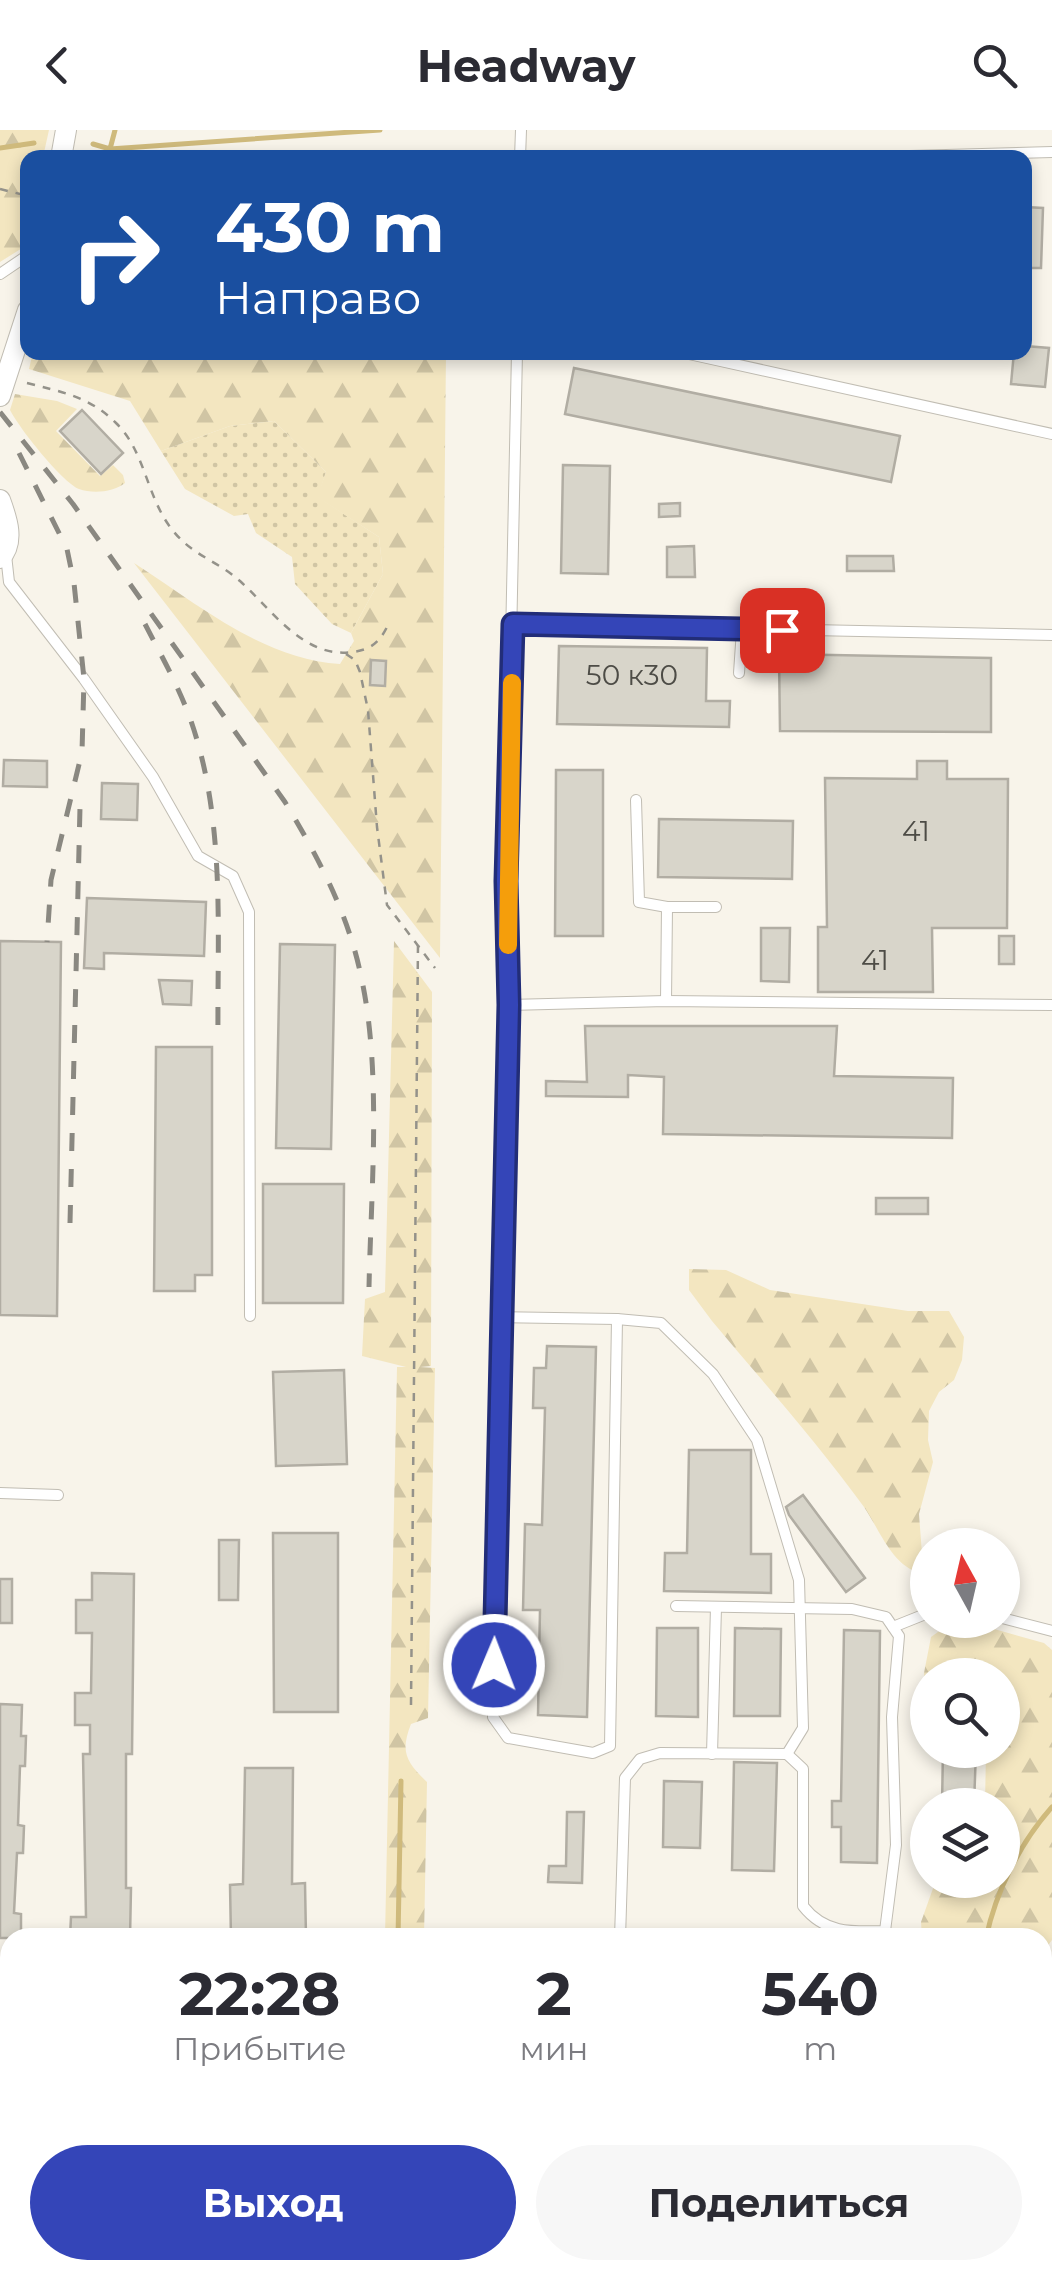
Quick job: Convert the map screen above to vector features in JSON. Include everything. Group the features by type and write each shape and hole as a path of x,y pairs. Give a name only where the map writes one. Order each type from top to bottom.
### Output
{"street":[{"path":"3,388 20,335"},
{"path":"0,500 9,537 3,556"}],"lane":[{"path":"517,360 506,881 509,1005 493,1717 508,1738 593,1753 610,1746 618,1319"},
{"path":"716,360 1052,434"},
{"path":"3,556 9,582 152,776 198,856 233,876 250,912 250,1316"},
{"path":"513,624 1052,635"},
{"path":"739,673 742,630"},
{"path":"636,800 639,902 667,907 716,907"},
{"path":"666,1001 667,907"},
{"path":"509,1005 666,1001 1052,1004"},
{"path":"500,1317 618,1319 661,1324 712,1374 757,1440 799,1580 803,1728 787,1754"},
{"path":"0,1494 58,1495"},
{"path":"676,1606 852,1609 886,1616 899,1636 892,1717 896,1845 885,1928"},
{"path":"712,1754 716,1606"},
{"path":"893,1627 910,1620"},
{"path":"1020,1623 1052,1631"},
{"path":"620,1928 625,1778 640,1759 660,1754 787,1754 803,1770 803,1906 816,1922 832,1928"}],"path":[{"path":"3,388 80,396 97,406 125,432 154,500 169,526 192,552 240,581 269,612 306,640 322,650 361,651 379,642 387,628"},
{"path":"344,653 355,660 368,710 387,905 435,968"},
{"path":"411,1705 418,943"}],"green space":[{"path":"0,130 49,130 45,150 20,150 20,249 0,262"},
{"path":"31,360 446,360 440,958 134,563 257,641 311,660 340,664 354,641 351,633 383,574 379,537 317,497 326,472 274,421 230,426 161,451 130,401 29,369"},
{"path":"15,394 57,401 77,409 56,431 100,476 113,465 125,483 97,492 79,489 62,476 10,410"},
{"path":"274,421 326,472 318,497 379,537 383,574 351,633 332,624 295,584 292,557 256,533 248,514 234,516 185,489 161,451 230,426"},
{"path":"394,941 432,992 431,1366 420,1367 435,1368 428,1718 411,1724 406,1742 410,1762 427,1782 424,1928 385,1928 397,1367 406,1367 362,1356 365,1299 385,1292"},
{"path":"689,1269 726,1270 770,1290 908,1311 949,1311 964,1337 962,1360 954,1380 939,1392 929,1411 928,1440 933,1462 919,1514 920,1528 910,1528 910,1569 892,1552 846,1483 689,1290"},
{"path":"1020,1636 1044,1643 1052,1650 1052,1928 921,1928 930,1898 1020,1898 1020,1788 985,1788 986,1768 1020,1768 1020,1658 927,1658 931,1638"}],"building":[{"path":"1032,207 1043,208 1041,268 1032,268"},
{"path":"1032,347 1049,348 1045,387 1011,384 1013,360 1032,360"},
{"path":"574,368 900,436 891,482 565,414"},
{"path":"82,410 123,453 101,474 60,431"},
{"path":"563,465 610,466 608,574 561,573"},
{"path":"680,503 680,516 659,517 659,504"},
{"path":"694,546 695,577 667,577 667,547"},
{"path":"847,556 893,556 894,571 847,571"},
{"path":"559,646 707,648 706,701 730,701 729,727 557,724"},
{"path":"779,654 991,658 991,732 780,731"},
{"path":"371,660 386,661 385,686 370,685"},
{"path":"4,760 47,761 47,787 3,786"},
{"path":"917,761 947,761 947,779 1008,779 1007,928 932,928 933,992 818,992 818,927 827,927 825,778 917,779"},
{"path":"556,770 603,770 603,936 555,936"},
{"path":"102,783 138,784 137,820 101,819"},
{"path":"659,819 793,821 792,879 658,877"},
{"path":"87,898 206,902 204,956 104,953 104,969 84,968"},
{"path":"761,928 790,928 789,982 761,981"},
{"path":"999,936 1014,936 1014,964 999,964"},
{"path":"0,941 61,942 57,1316 0,1315"},
{"path":"280,944 335,945 331,1149 276,1148"},
{"path":"159,980 192,981 191,1005 163,1004"},
{"path":"585,1026 837,1026 834,1076 953,1078 952,1138 663,1134 664,1077 628,1075 628,1097 546,1096 546,1081 587,1082"},
{"path":"156,1047 212,1047 212,1275 195,1275 195,1291 154,1291"},
{"path":"263,1184 344,1184 343,1303 263,1303"},
{"path":"876,1198 928,1198 928,1214 876,1214"},
{"path":"547,1346 596,1347 587,1717 538,1715 540,1610 523,1610 525,1524 542,1525 545,1408 533,1408 534,1368 546,1368"},
{"path":"344,1370 347,1464 276,1466 273,1372"},
{"path":"689,1450 751,1450 751,1554 771,1554 771,1593 664,1591 665,1553 687,1553"},
{"path":"803,1495 865,1578 846,1592 789,1515 786,1507"},
{"path":"273,1533 338,1533 338,1712 274,1712"},
{"path":"219,1540 239,1540 238,1600 219,1600"},
{"path":"92,1573 134,1574 132,1754 126,1754 126,1888 131,1888 130,1928 70,1928 71,1917 86,1917 83,1754 90,1754 90,1725 75,1725 75,1693 91,1693 92,1633 76,1633 76,1600 92,1600"},
{"path":"0,1579 12,1579 12,1623 0,1623"},
{"path":"657,1628 698,1628 698,1717 656,1716"},
{"path":"735,1628 781,1629 780,1716 734,1716"},
{"path":"844,1630 880,1631 877,1863 841,1862 841,1827 832,1827 832,1801 841,1801"},
{"path":"0,1704 22,1705 25,1766 20,1766 18,1825 24,1826 23,1853 17,1853 14,1913 21,1914 21,1928 0,1928"},
{"path":"734,1762 777,1763 774,1871 732,1870"},
{"path":"245,1768 293,1768 292,1884 305,1883 306,1928 231,1928 230,1885 243,1884"},
{"path":"943,1768 975,1768 975,1788 942,1788"},
{"path":"664,1781 702,1782 700,1848 663,1847"},
{"path":"567,1812 584,1812 582,1883 548,1882 549,1866 566,1866"}],"waterway":[{"path":"93,144 110,149 115,130"},
{"path":"110,149 380,130"},
{"path":"0,148 34,143"},
{"path":"398,1928 401,1781"},
{"path":"989,1928 1011,1868 1052,1807"}],"railway":[{"path":"0,412 73,504 285,802 340,908 361,976 371,1051 374,1130 369,1287"},
{"path":"19,453 67,549 84,679 82,752 51,880 47,942"},
{"path":"145,624 191,721 210,798 217,878 218,1039"},
{"path":"70,1223 80,807"}],"slow traffic":[{"path":"508,945 512,683"}],"route":[{"path":"494,1665 513,624 782,630"}]}
